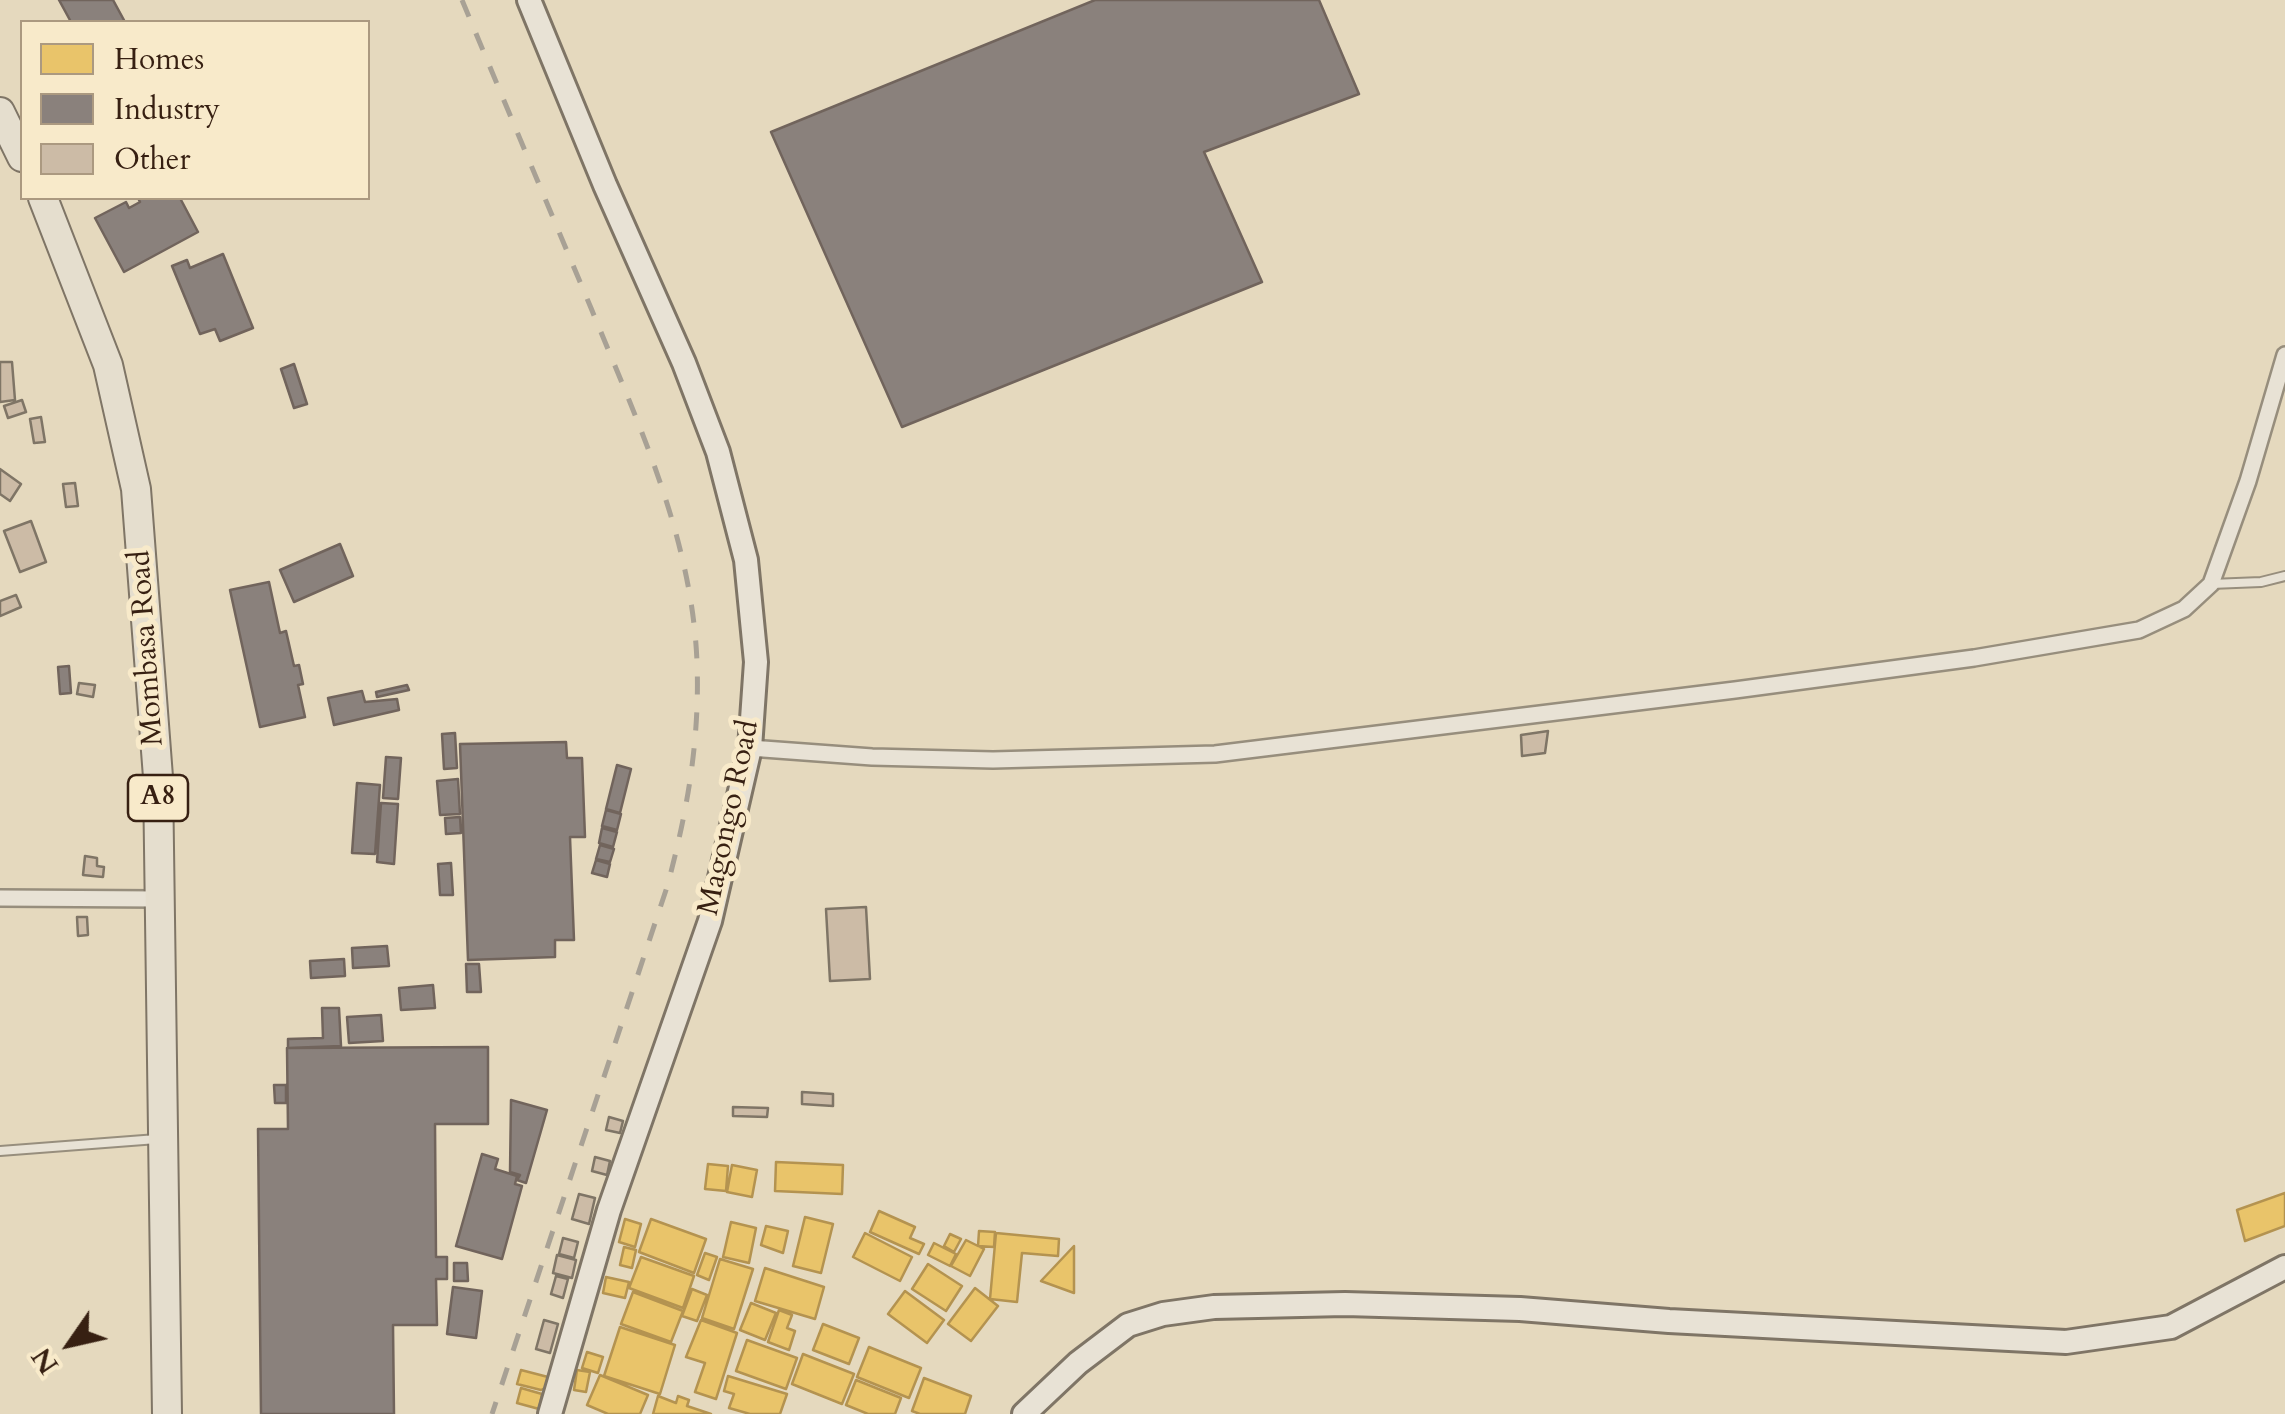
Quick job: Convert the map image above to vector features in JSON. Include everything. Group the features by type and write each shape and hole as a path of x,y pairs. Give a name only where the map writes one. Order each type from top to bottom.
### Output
{"highway":[{"path":"0,112 20,153"},
{"name":"Mombasa Road","path":"44,200 108,365 136,489 157,762 167,1414"}],"street":[{"name":"Magongo Road","path":"529,0 718,452 746,560 756,662 750,748 710,920 609,1210 550,1414"},
{"path":"750,748 993,760 1215,754 1974,658 2139,630 2184,609 2212,584 2248,481 2285,355"},
{"path":"0,898 157,899"},
{"path":"1024,1414 1078,1363 1128,1325 1162,1314 1214,1307 1346,1304 1520,1309 2066,1342 2172,1327 2285,1267"}],"lane":[{"path":"2212,584 2261,582 2285,576"},
{"path":"0,1150 162,1138"}],"building: Homes":[{"path":"776,1162 843,1165 842,1194 775,1191"},
{"path":"708,1164 728,1166 726,1191 705,1189"},
{"path":"732,1165 757,1170 752,1197 727,1192"},
{"path":"2285,1193 2285,1226 2245,1241 2237,1210"},
{"path":"879,1211 915,1227 910,1238 924,1244 919,1254 870,1232"},
{"path":"805,1217 833,1224 821,1273 793,1266"},
{"path":"625,1219 641,1224 635,1247 619,1242"},
{"path":"651,1219 706,1239 694,1273 639,1252"},
{"path":"731,1222 756,1228 749,1263 723,1257"},
{"path":"766,1226 788,1231 783,1253 761,1245"},
{"path":"979,1231 995,1232 994,1247 978,1246"},
{"path":"865,1233 912,1257 900,1281 853,1257"},
{"path":"996,1233 1059,1239 1058,1256 1022,1253 1017,1302 990,1299"},
{"path":"950,1234 961,1239 954,1252 944,1246"},
{"path":"966,1240 984,1249 970,1276 951,1266"},
{"path":"934,1243 956,1254 950,1266 928,1255"},
{"path":"1074,1246 1074,1293 1041,1281"},
{"path":"624,1247 636,1250 632,1268 620,1265"},
{"path":"705,1253 717,1257 709,1280 697,1275"},
{"path":"641,1257 694,1276 683,1308 629,1288"},
{"path":"720,1259 753,1269 734,1329 702,1318"},
{"path":"928,1264 962,1286 946,1311 912,1289"},
{"path":"765,1268 824,1287 815,1319 755,1301"},
{"path":"606,1277 629,1282 625,1298 603,1293"},
{"path":"975,1288 998,1306 971,1341 948,1324"},
{"path":"692,1289 707,1295 697,1321 682,1316"},
{"path":"905,1291 944,1320 927,1343 888,1314"},
{"path":"633,1292 683,1311 671,1342 621,1324"},
{"path":"751,1303 776,1313 765,1340 740,1330"},
{"path":"779,1310 792,1315 787,1328 795,1331 789,1350 768,1342"},
{"path":"701,1320 737,1333 716,1399 695,1392 705,1363 686,1357"},
{"path":"823,1324 859,1338 849,1364 813,1350"},
{"path":"620,1327 675,1345 660,1394 604,1376"},
{"path":"747,1340 797,1358 786,1389 736,1371"},
{"path":"869,1347 921,1368 909,1398 857,1377"},
{"path":"587,1352 603,1357 598,1373 582,1368"},
{"path":"803,1354 854,1374 842,1404 792,1384"},
{"path":"521,1370 548,1377 545,1388 517,1384"},
{"path":"577,1370 590,1372 586,1392 574,1390"},
{"path":"600,1375 648,1395 640,1414 608,1414 587,1405"},
{"path":"728,1376 787,1394 780,1414 750,1414 729,1408 734,1394 724,1391"},
{"path":"924,1378 971,1396 965,1414 912,1411"},
{"path":"856,1380 901,1398 895,1414 868,1414 846,1405"},
{"path":"521,1388 542,1394 539,1409 517,1403"},
{"path":"658,1396 676,1403 678,1396 689,1400 687,1406 711,1414 653,1414"}],"building: Industry":[{"path":"59,0 113,0 124,20 70,20"},
{"path":"1095,0 1319,0 1359,94 1204,152 1262,282 902,427 771,132"},
{"path":"181,200 198,232 124,272 95,218 126,202 129,208 140,202"},
{"path":"223,254 253,328 220,341 215,329 200,334 172,266 187,260 190,268"},
{"path":"294,364 307,404 294,408 281,369"},
{"path":"340,544 353,576 294,602 280,570"},
{"path":"269,582 280,633 286,631 294,666 299,665 303,684 298,685 305,717 260,727 230,590"},
{"path":"69,666 71,693 60,694 58,667"},
{"path":"407,685 409,690 377,697 376,692"},
{"path":"362,691 365,702 397,699 399,710 334,725 328,698"},
{"path":"455,733 457,768 444,769 442,734"},
{"path":"566,742 567,758 582,758 585,837 570,837 574,940 555,940 555,957 468,960 460,744"},
{"path":"386,757 401,758 398,799 383,798"},
{"path":"617,765 631,769 620,813 606,809"},
{"path":"458,779 460,814 440,815 437,781"},
{"path":"357,783 380,785 375,854 352,853"},
{"path":"381,803 398,804 394,864 377,862"},
{"path":"606,810 621,814 617,830 602,826"},
{"path":"460,817 461,833 446,834 445,818"},
{"path":"602,828 617,832 613,847 599,843"},
{"path":"600,845 614,849 610,862 596,859"},
{"path":"596,860 610,864 607,877 592,873"},
{"path":"451,863 453,895 440,895 438,864"},
{"path":"387,946 389,966 353,968 352,948"},
{"path":"344,959 345,976 311,978 310,961"},
{"path":"466,964 479,964 481,992 467,992"},
{"path":"433,985 435,1008 401,1010 399,988"},
{"path":"322,1008 339,1008 341,1046 288,1048 288,1039 323,1038"},
{"path":"381,1015 383,1041 349,1043 347,1017"},
{"path":"488,1047 488,1124 435,1124 436,1257 447,1257 447,1279 436,1279 437,1325 393,1325 394,1414 261,1414 258,1129 288,1129 287,1048"},
{"path":"274,1085 286,1085 286,1103 275,1103"},
{"path":"511,1100 547,1110 526,1183 517,1180 520,1175 510,1172"},
{"path":"482,1154 498,1159 495,1169 517,1176 515,1184 522,1186 502,1259 456,1246"},
{"path":"454,1263 467,1263 468,1281 454,1281"},
{"path":"453,1287 482,1291 476,1338 447,1334"}],"building: Other":[{"path":"0,362 12,362 15,400 0,402"},
{"path":"22,400 26,412 8,418 4,406"},
{"path":"41,417 45,442 34,443 30,419"},
{"path":"0,469 21,484 10,501 0,494"},
{"path":"75,483 78,506 66,507 63,484"},
{"path":"31,521 46,562 20,572 4,531"},
{"path":"16,595 21,607 0,616 0,601"},
{"path":"79,683 95,685 93,697 77,694"},
{"path":"1548,731 1545,753 1522,756 1521,735"},
{"path":"85,856 97,858 97,866 104,867 103,877 83,875"},
{"path":"866,907 870,979 830,981 826,909"},
{"path":"77,917 87,917 88,935 78,936"},
{"path":"802,1092 833,1094 833,1106 802,1104"},
{"path":"733,1107 768,1108 767,1117 733,1116"},
{"path":"609,1117 623,1121 620,1133 606,1130"},
{"path":"595,1157 610,1161 607,1175 592,1171"},
{"path":"579,1194 595,1198 589,1224 572,1219"},
{"path":"563,1238 578,1242 574,1258 559,1254"},
{"path":"557,1255 576,1260 572,1278 553,1273"},
{"path":"556,1276 568,1279 563,1298 551,1294"},
{"path":"544,1320 558,1324 550,1353 536,1349"}],"railway":[{"path":"462,0 660,481 685,570 697,662 691,776 667,887 492,1414"}]}
